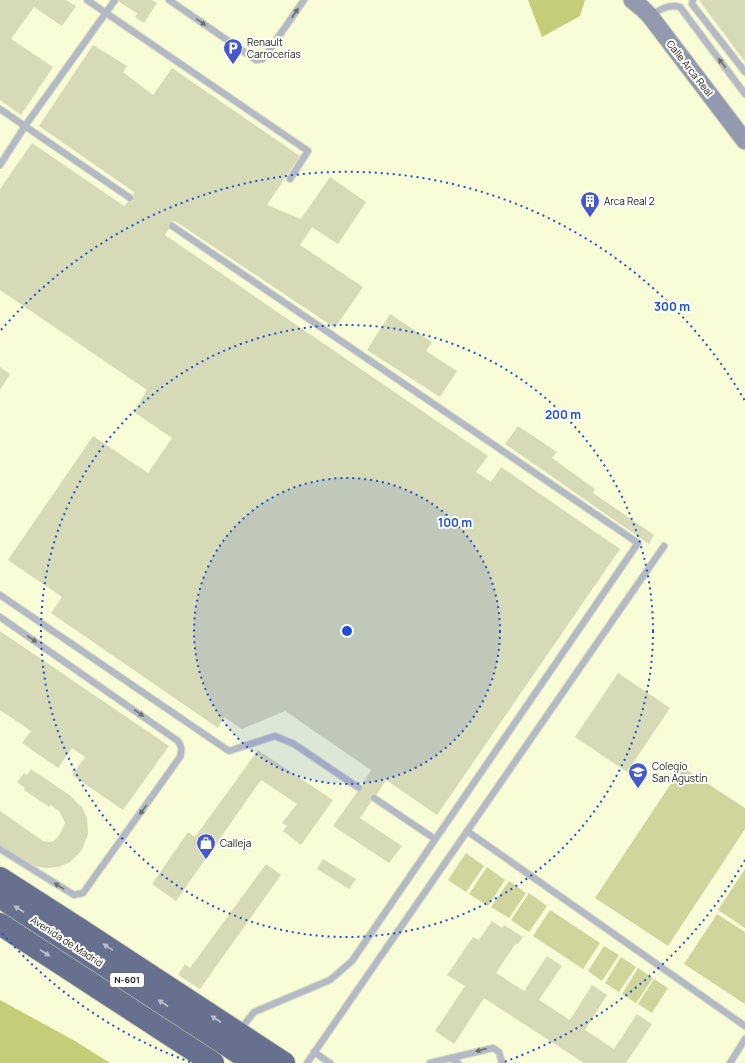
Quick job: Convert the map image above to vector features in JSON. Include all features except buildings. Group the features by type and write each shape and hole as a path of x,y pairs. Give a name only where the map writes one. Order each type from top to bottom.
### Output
{"highway":[{"path":"0,878 284,1063"},
{"name":"Avenida de Madrid","path":"0,897 254,1063"},
{"name":"N-601","path":"0,924 213,1063"}],"street":[{"name":"Calle Arca Real","path":"632,0 650,16 745,141"}],"lane":[{"path":"87,0 308,151 290,179"},
{"path":"0,165 25,126 115,0"},
{"path":"169,0 256,60 263,59 304,0"},
{"path":"693,0 692,4 745,72"},
{"path":"650,16 659,10 672,5 680,7 745,94"},
{"path":"0,109 130,198"},
{"path":"172,226 638,543 352,961 330,980 254,1012 238,1032"},
{"path":"307,1063 664,546"},
{"path":"0,595 229,751 274,736 294,744 359,788"},
{"path":"0,617 178,741 182,746 180,757 83,893 74,895 0,849"},
{"path":"374,798 436,839"},
{"path":"467,831 745,1026"},
{"path":"730,1063 745,1039"},
{"path":"430,1063 493,1048 499,1052 502,1063"},
{"path":"314,1052 330,1063"},
{"path":"451,1058 458,1063"}],"green space":[{"path":"528,0 585,0 580,16 542,37"},
{"path":"682,767 745,808 745,829 668,946 595,898"},
{"path":"466,853 484,866 466,892 448,880"},
{"path":"487,867 505,880 488,906 469,894"},
{"path":"745,869 745,928 718,910"},
{"path":"509,881 526,893 509,918 491,907"},
{"path":"529,893 547,906 529,932 511,920"},
{"path":"550,910 600,943 583,969 533,936"},
{"path":"717,914 745,932 745,1004 684,964"},
{"path":"604,946 619,955 602,981 588,971"},
{"path":"621,957 636,967 619,992 605,983"},
{"path":"638,968 653,978 636,1003 622,994"},
{"path":"654,979 668,988 652,1013 638,1004"},
{"path":"0,1000 75,1041 110,1063 0,1063"}],"place":[{"name":"Renault Carrocerías","path":"233,65"},
{"name":"Arca Real 2","path":"590,218"},
{"name":"Colegio San Agustín","path":"638,789"},
{"name":"Calleja","path":"206,860"}]}
